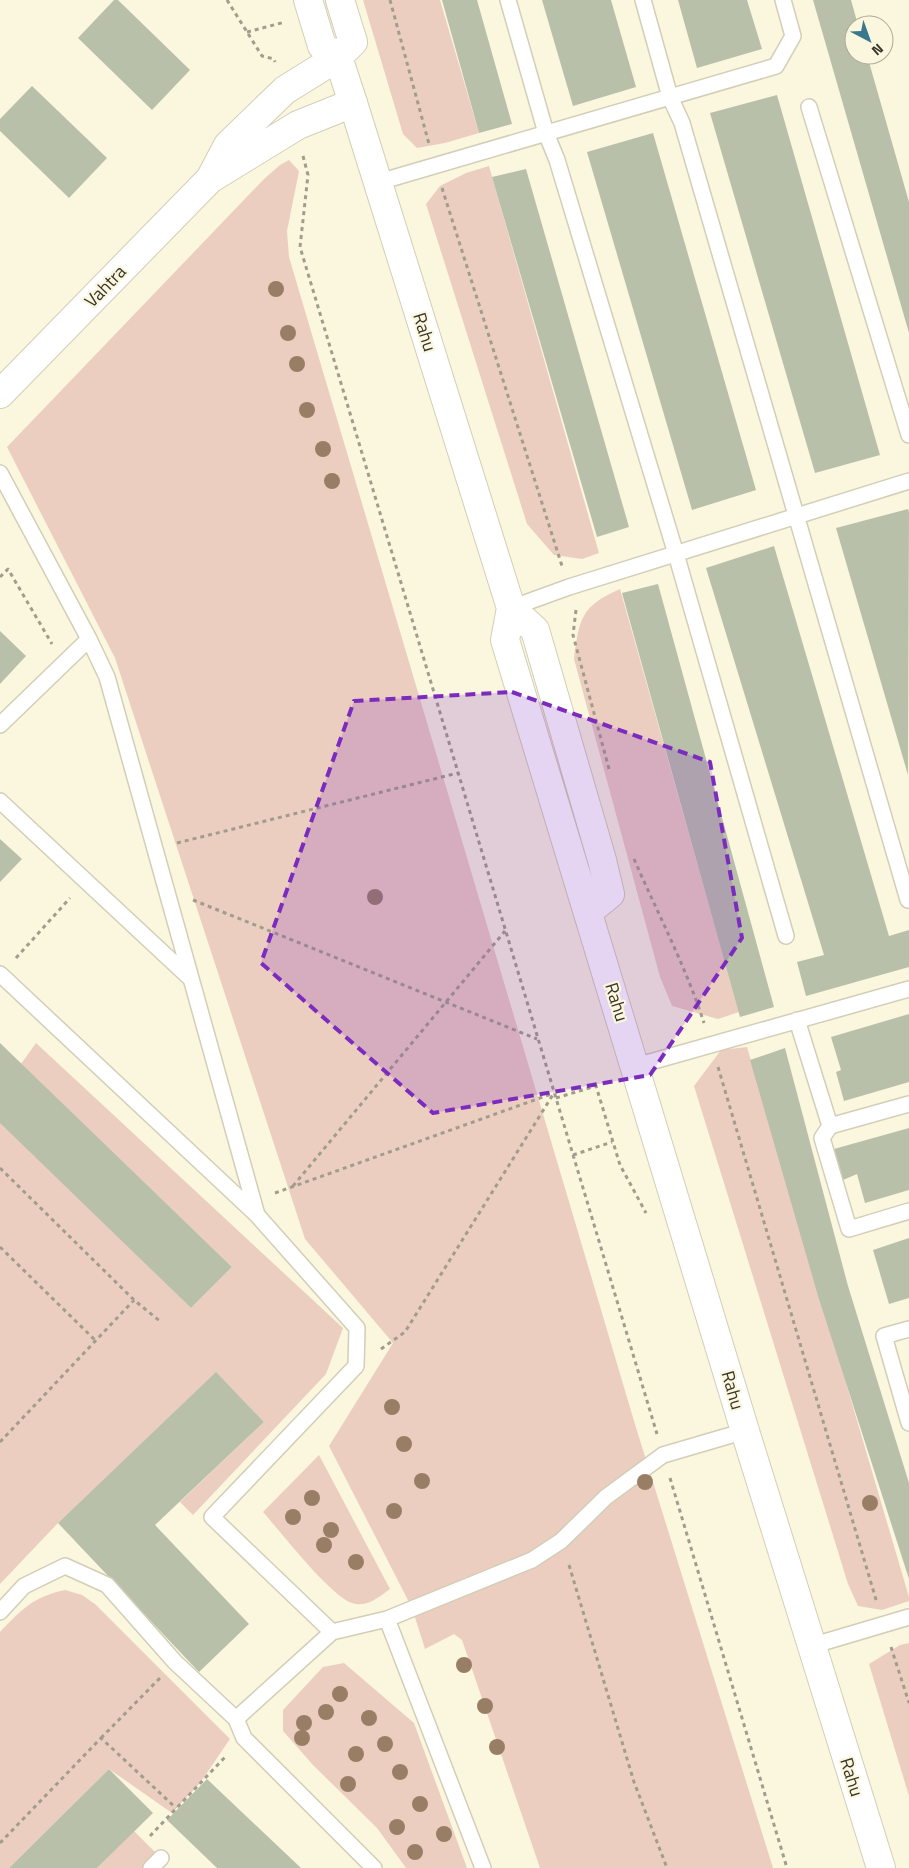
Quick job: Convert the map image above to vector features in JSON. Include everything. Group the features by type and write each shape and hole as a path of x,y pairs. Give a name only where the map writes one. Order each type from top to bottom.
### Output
{"main road":[{"name":"Rahu","path":"308,0 322,46 338,58 354,103 511,608 505,640 636,1066 745,1431 881,1868"},
{"path":"338,58 353,42 340,0"},
{"name":"Vahtra","path":"210,179 228,145 285,90 338,58"},
{"name":"Vahtra","path":"0,394 210,179 298,125 354,103"}],"lane":[{"path":"508,0 546,133 557,160 676,554 786,936"},
{"path":"643,0 670,97 682,123 908,900"},
{"path":"379,182 436,167 776,66 793,36 783,0"},
{"path":"809,107 909,435"},
{"path":"0,473 107,677 255,1208"},
{"path":"511,608 569,586 909,481"},
{"path":"0,725 89,640"},
{"path":"0,801 191,979"},
{"path":"0,975 255,1208 357,1328 356,1366 212,1517 332,1632"},
{"path":"636,1066 909,989"},
{"path":"797,1020 830,1126"},
{"path":"909,1104 830,1126 822,1138 849,1229 909,1211"},
{"path":"909,1329 884,1336 909,1423"},
{"path":"236,1719 332,1632 387,1619 532,1560 562,1541 606,1497 663,1455 745,1431"},
{"path":"0,1612 24,1586 65,1566 107,1585 175,1662 236,1719 244,1738 374,1868"},
{"path":"811,1646 909,1617"},
{"path":"387,1619 483,1868"}],"path":[{"path":"227,0 262,56 274,59 285,90"},
{"path":"390,0 436,167 576,610 573,635 611,776"},
{"path":"298,125 300,143 308,175 300,247 788,1868"},
{"path":"0,577 8,569 64,664"},
{"path":"154,848 458,773"},
{"path":"631,852 690,981 711,1045 909,1703"},
{"path":"0,975 86,881"},
{"path":"166,889 538,1040"},
{"path":"293,1186 505,931"},
{"path":"556,1098 596,1086 620,1165 647,1215"},
{"path":"255,1208 293,1186 554,1093"},
{"path":"356,1366 405,1332 554,1093"},
{"path":"573,1155 612,1142"},
{"path":"0,1168 134,1300 161,1322"},
{"path":"0,1247 97,1342"},
{"path":"0,1442 97,1342 134,1300"},
{"path":"562,1541 634,1782 667,1868"},
{"path":"0,1843 175,1662"},
{"path":"101,1738 176,1808"},
{"path":"156,1863 144,1843 244,1738"}],"highlighted area":[{"path":"512,692 710,762 742,938 650,1075 433,1113 261,963 354,701"}],"shaded area":[{"path":"363,0 440,0 479,133 445,143 417,148 403,134"},
{"path":"289,160 299,171 287,231 289,257 634,1421 773,1868 540,1868 462,1640 454,1634 425,1649 412,1608 329,1446 393,1343 305,1239 115,658 7,447 264,179"},
{"path":"489,166 599,553 582,559 554,555 527,524 426,204 440,186 466,173"},
{"path":"620,589 739,1012 718,1019 672,1006 660,977 574,659 580,624 584,615 597,601"},
{"path":"36,1043 343,1328 326,1374 193,1515 180,1502 264,1422 216,1373 58,1523 0,1584 0,1120 191,1308 232,1267 21,1064"},
{"path":"747,1047 909,1597 909,1601 882,1610 858,1606 848,1584 694,1086 721,1050"},
{"path":"319,1455 390,1589 368,1603 352,1603 331,1589 263,1512"},
{"path":"65,1590 82,1595 95,1604 230,1739 200,1783 172,1813 109,1769 9,1868 0,1868 0,1632 36,1600"},
{"path":"909,1643 909,1796 869,1664 900,1645"},
{"path":"344,1663 414,1723 467,1868 406,1868 377,1828 313,1765 283,1731 283,1710 323,1667"},
{"path":"134,1831 161,1858 151,1868 97,1868"}],"building":[{"path":"114,0 118,0 190,70 152,110 78,38"},
{"path":"442,0 477,0 512,124 479,133"},
{"path":"542,0 611,0 636,87 573,106"},
{"path":"678,0 747,0 762,49 697,68"},
{"path":"813,0 851,0 855,15 844,15 844,65 870,65 909,202 909,333"},
{"path":"32,86 107,158 69,198 0,131 0,119"},
{"path":"777,95 880,455 815,473 710,113"},
{"path":"653,133 756,490 692,510 587,152"},
{"path":"526,169 629,527 597,537 492,177"},
{"path":"908,509 909,512 908,775 836,528"},
{"path":"774,546 889,936 909,930 909,967 806,996 797,962 824,955 706,568"},
{"path":"658,584 774,1007 740,1017 622,593"},
{"path":"0,631 26,656 0,684"},
{"path":"0,839 22,859 0,882"},
{"path":"909,1014 909,1082 844,1101 836,1072 841,1070 831,1037"},
{"path":"0,1043 232,1267 191,1308 0,1123"},
{"path":"785,1048 848,1286 909,1483 909,1579 818,1296 750,1060"},
{"path":"909,1128 909,1190 865,1203 857,1174 843,1180 834,1149"},
{"path":"909,1238 909,1298 889,1304 873,1250"},
{"path":"216,1372 264,1422 155,1525 249,1624 199,1672 58,1523"},
{"path":"109,1769 153,1813 97,1868 9,1868"},
{"path":"207,1779 301,1868 217,1868 167,1820"}]}
